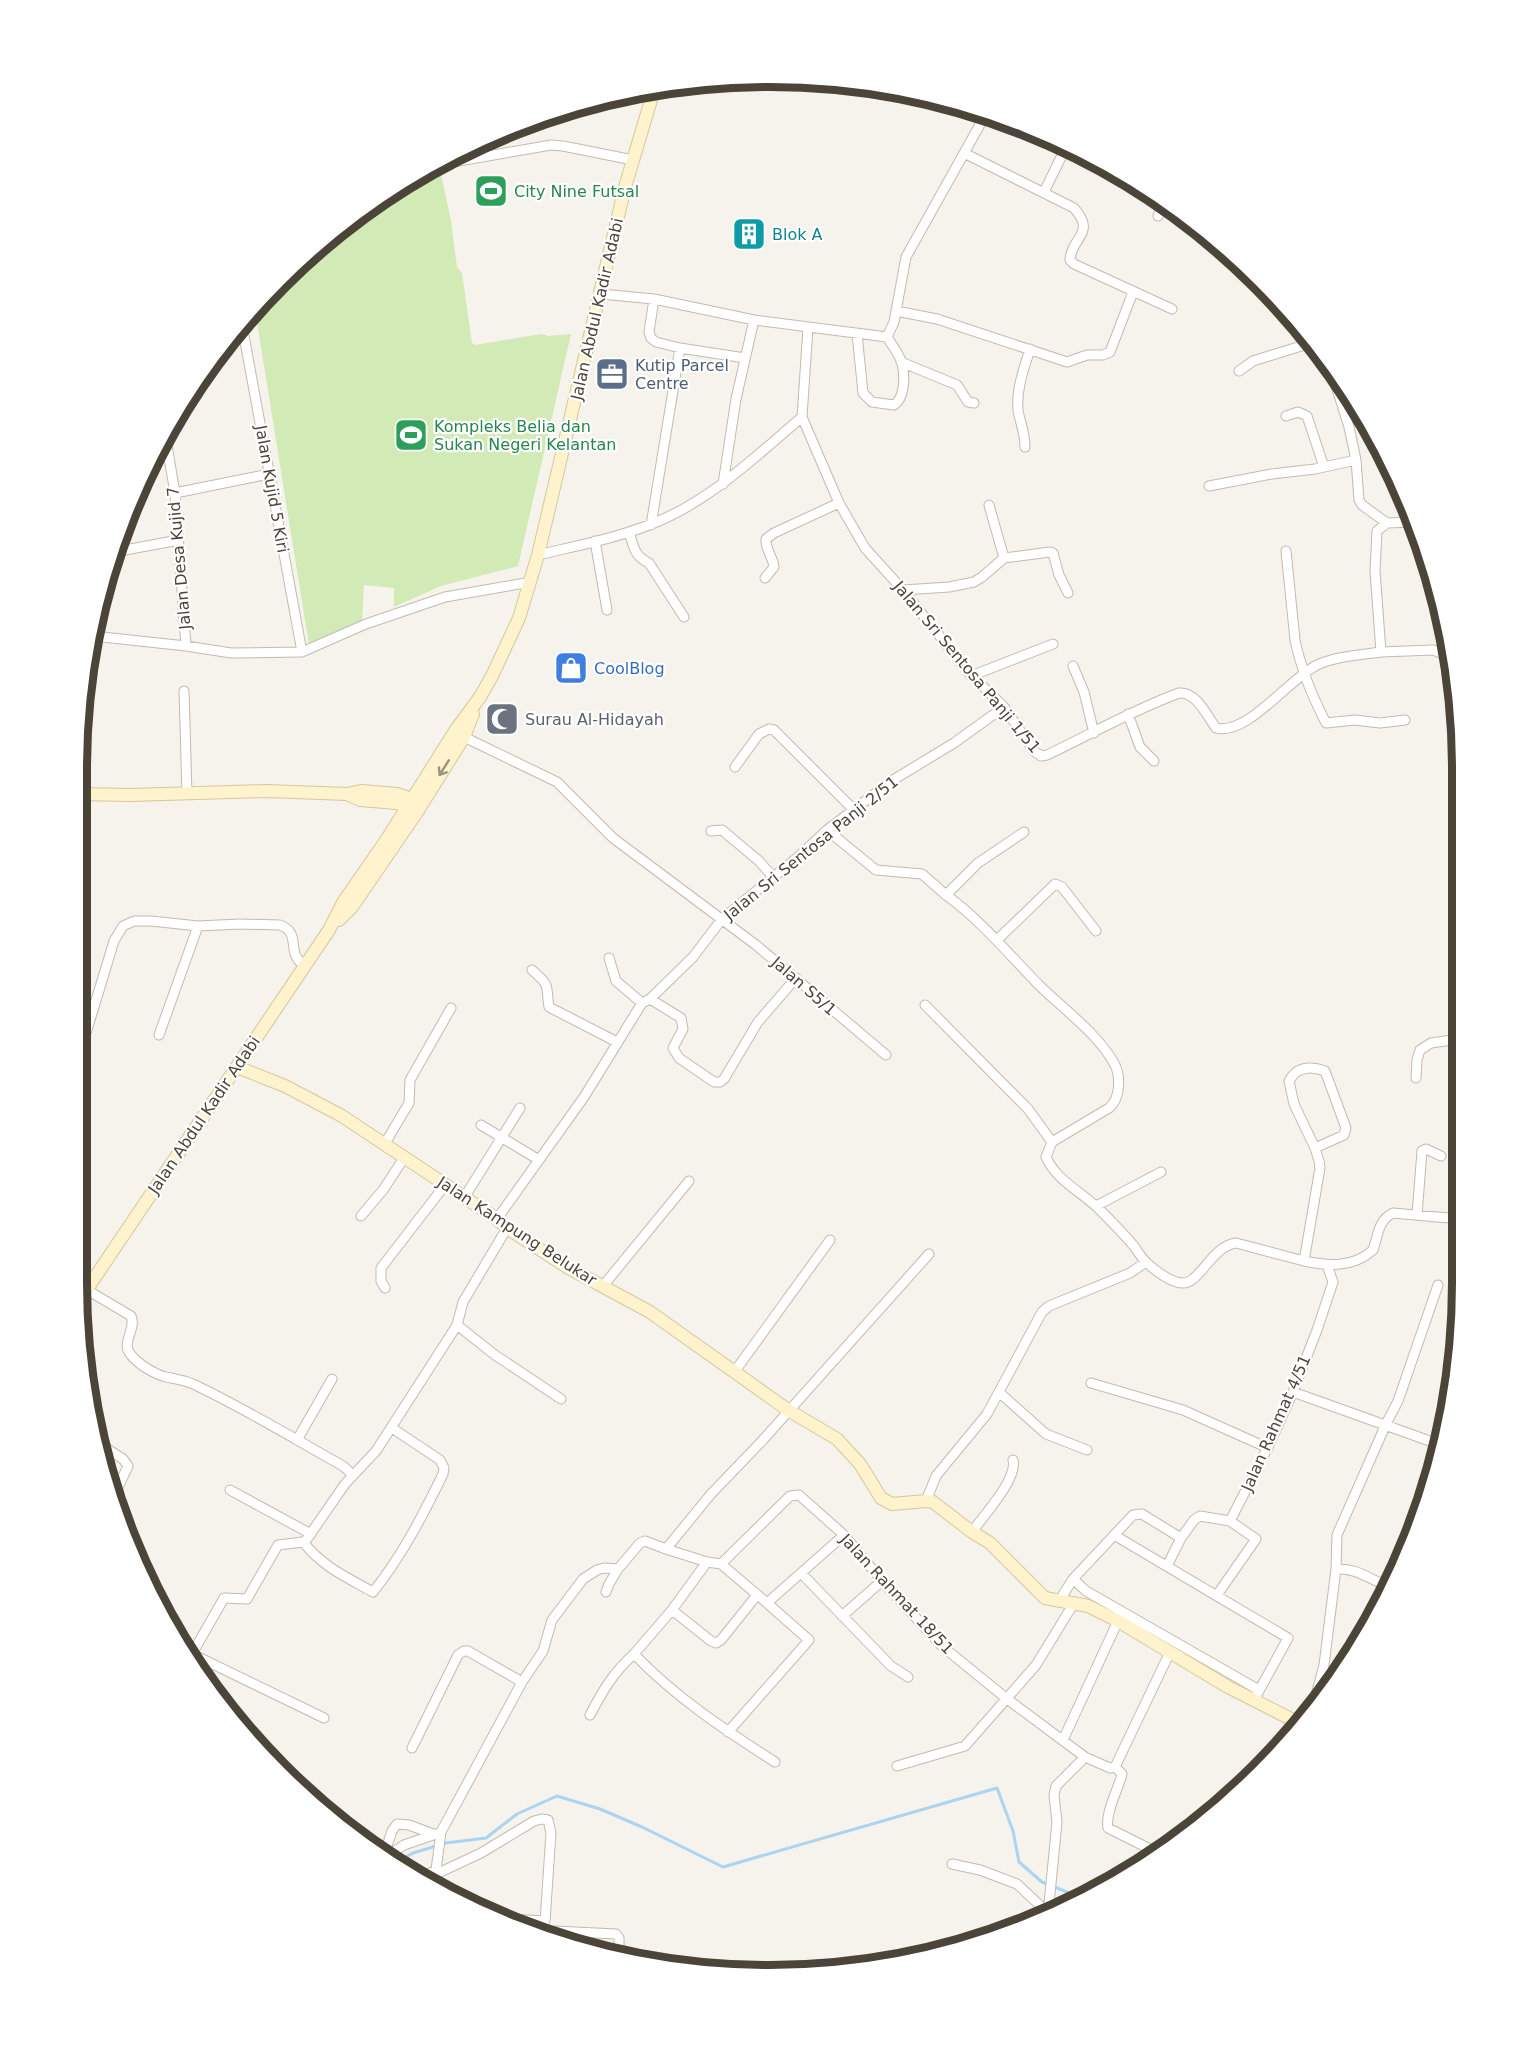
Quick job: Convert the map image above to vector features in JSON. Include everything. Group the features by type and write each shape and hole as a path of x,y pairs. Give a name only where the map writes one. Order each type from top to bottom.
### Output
{"main road":[{"name":"Jalan Abdul Kadir Adabi","path":"414,806 464,737 480,697 511,639 531,582 602,294 616,226 652,97"},
{"name":"Jalan Abdul Kadir Adabi","path":"87,1282 329,930 352,907 414,806 455,731 480,697"},
{"path":"87,794 267,791 347,794 362,791 398,794 414,806"},
{"name":"Jalan Kampung Belukar","path":"237,1067 285,1086 342,1116 567,1267 650,1312 788,1410 837,1438 860,1464 881,1498 892,1504 926,1501"},
{"path":"926,1501 933,1503 990,1543 1045,1598 1088,1606 1118,1621 1228,1687 1257,1695 1294,1719"}],"street":[{"path":"856,334 860,383 863,393 872,402 894,405 899,401 903,383 901,362 887,337 896,311 906,257 982,121"},
{"path":"461,161 550,145 633,160"},
{"path":"964,153 1074,208 1083,220 1083,232 1070,255 1072,262 1172,309"},
{"path":"1044,192 1063,153"},
{"path":"1158,216 1161,210"},
{"path":"896,311 945,321 1067,362 1087,354 1107,355 1110,352 1133,292"},
{"path":"602,294 654,299 753,320 887,337"},
{"path":"654,299 649,332 651,338 656,342 745,358"},
{"path":"723,484 736,399 753,320"},
{"name":"Jalan Sri Sentosa Panji 1/51","path":"808,328 802,417 839,503 865,548 903,590 971,676 1004,707 1034,751 1041,756 1094,733 1128,714 1184,693 1194,699 1216,728 1225,730 1256,715 1303,673 1319,664 1381,652 1433,650 1442,653"},
{"name":"Jalan Kujid 5 Kiri","path":"244,334 302,652"},
{"path":"1239,371 1253,361 1304,345"},
{"path":"651,525 680,348"},
{"path":"1025,447 1018,402 1030,349"},
{"path":"901,362 957,385 968,402 974,403"},
{"path":"1338,391 1356,460 1359,500 1362,505 1387,523"},
{"path":"1286,416 1298,412 1307,416 1324,467"},
{"path":"538,555 651,525 687,507 723,484 802,417"},
{"name":"Jalan Desa Kujid 7","path":"167,448 175,493 186,646"},
{"path":"1209,486 1356,460"},
{"path":"175,493 269,474"},
{"path":"765,578 774,567 766,539 774,533 839,503"},
{"path":"988,505 1004,558"},
{"path":"1381,652 1375,571 1377,531 1387,523 1405,522"},
{"path":"629,532 639,558 649,563 684,617"},
{"path":"123,550 179,540"},
{"path":"595,541 607,610"},
{"path":"1286,551 1295,640 1303,673 1326,723 1356,720 1380,723 1405,720"},
{"path":"903,590 949,587 974,582 1004,558 1053,553 1059,575 1068,593"},
{"path":"100,637 231,653 302,652 366,624 445,597 531,582"},
{"path":"971,676 1053,644"},
{"path":"1073,666 1084,692 1094,733"},
{"path":"184,691 187,794"},
{"name":"Jalan Sri Sentosa Panji 2/51","path":"497,1219 584,1097 616,1042 646,1001 693,957 722,919 827,831 893,780 954,743 1004,707"},
{"path":"1128,714 1140,747 1154,761"},
{"path":"735,767 759,734 769,729 774,730 854,810"},
{"name":"Jalan S5/1","path":"464,737 557,782 613,838 722,919 796,978 842,1020 886,1055"},
{"path":"711,831 722,830 759,861 773,877"},
{"path":"827,831 876,870 922,874 969,912 1095,1038 1116,1070 1118,1093 1114,1104 1052,1142 1046,1157 1064,1181 1096,1206 1146,1262 1173,1281 1184,1283 1192,1280 1228,1244 1236,1243 1327,1265 1355,1262 1373,1251 1380,1224 1385,1217 1393,1213 1452,1218"},
{"path":"946,895 978,863 1024,832"},
{"path":"998,940 1053,885 1058,884 1062,886 1096,931"},
{"path":"87,1030 114,941 123,926 134,921 198,926 280,925 292,935 294,955 305,966"},
{"path":"159,1035 198,926"},
{"path":"609,958 616,981 646,1001 681,1018 683,1029 674,1048 679,1058 714,1082 724,1079 758,1022 796,978"},
{"path":"532,970 546,983 549,1007 616,1042"},
{"path":"925,1005 1028,1109 1052,1142"},
{"path":"384,1145 408,1105 410,1080 451,1008"},
{"path":"1416,1078 1420,1050 1431,1044 1452,1040"},
{"path":"1304,1261 1320,1168 1315,1148 1294,1104 1289,1081 1292,1075 1302,1068 1325,1071 1346,1128 1344,1135 1315,1148"},
{"path":"464,1198 520,1108"},
{"path":"481,1125 539,1160"},
{"path":"1417,1215 1422,1151 1426,1149 1441,1156"},
{"path":"361,1216 383,1190 404,1158"},
{"path":"1096,1206 1161,1172"},
{"path":"603,1286 689,1181"},
{"path":"385,1288 381,1281 381,1268 445,1185"},
{"path":"192,1646 224,1598 247,1599 278,1545 303,1542 311,1534 345,1484 376,1451 457,1325 462,1302 507,1228"},
{"path":"735,1371 830,1240"},
{"path":"666,1549 711,1494 761,1442 929,1254"},
{"path":"926,1501 932,1481 987,1414 1000,1393 1042,1312 1049,1306 1130,1273 1146,1262"},
{"name":"Jalan Rahmat 4/51","path":"1230,1521 1268,1448 1317,1330 1333,1282 1327,1265"},
{"path":"1318,1689 1324,1665 1336,1569 1337,1535 1398,1401 1438,1285"},
{"path":"87,1294 130,1316 133,1325 126,1347 132,1357 158,1375 191,1383 259,1417 343,1467 353,1476"},
{"path":"457,1325 495,1355 561,1399"},
{"path":"297,1440 332,1379"},
{"path":"1091,1383 1183,1410 1268,1448"},
{"path":"1293,1392 1433,1442"},
{"path":"1000,1393 1046,1434 1087,1450"},
{"path":"303,1542 317,1559 329,1568 373,1592 382,1581 426,1508 444,1468 440,1460 392,1428"},
{"path":"108,1449 123,1459 128,1466 118,1487"},
{"path":"972,1532 1011,1479 1015,1467 1013,1460"},
{"path":"230,1490 311,1534"},
{"name":"Jalan Rahmat 18/51","path":"721,1564 790,1496 798,1495 844,1535 882,1581 942,1646 1007,1699 1085,1757 1110,1768 1115,1767"},
{"path":"1059,1601 1073,1579 1133,1515 1142,1514 1181,1538"},
{"path":"1167,1566 1181,1538 1194,1520 1200,1516 1230,1521 1256,1539 1217,1595"},
{"path":"767,1603 844,1535"},
{"path":"1073,1579 1086,1591 1257,1695 1288,1638 1114,1535"},
{"path":"606,1592 618,1569 640,1543 645,1541 707,1562 721,1564 809,1640 728,1732"},
{"path":"590,1715 607,1682 672,1610 707,1562"},
{"path":"552,1930 545,1921 551,1833 548,1820 534,1821 481,1853 435,1874 438,1835 522,1682 543,1651 552,1620 583,1579 604,1568 618,1569"},
{"path":"1336,1569 1355,1570 1382,1584"},
{"path":"801,1573 891,1666 908,1677"},
{"path":"842,1616 882,1581"},
{"path":"672,1610 716,1643 721,1640 757,1595"},
{"path":"897,1766 965,1746 1036,1665 1074,1604"},
{"path":"1063,1740 1118,1621"},
{"path":"412,1748 458,1655 464,1651 468,1651 522,1682"},
{"path":"1150,1849 1108,1828 1106,1820 1122,1774 1115,1767 1170,1652"},
{"path":"634,1654 649,1670 728,1732 775,1762"},
{"path":"200,1659 324,1718"},
{"path":"1049,1905 1057,1822 1054,1795 1056,1786 1085,1757"},
{"path":"386,1847 393,1827 397,1824 409,1825 438,1835"},
{"path":"393,1852 404,1845 438,1835"},
{"path":"952,1864 989,1873 1017,1884 1042,1908"},
{"path":"527,1920 545,1921"},
{"path":"564,1933 616,1934 620,1938 619,1948"}],"green space":[{"name":"Kompleks Belia dan Sukan Negeri Kelantan","path":"441,174 451,221 457,267 462,273 472,343 475,345 541,334 548,336 571,334 518,566 441,586 394,607 394,588 364,585 362,622 309,645 256,319 319,256 390,202 433,175"}],"waterway":[{"path":"403,1858 413,1853 446,1843 486,1838 517,1814 557,1796 600,1809 723,1867 997,1788 1013,1831 1019,1862 1042,1882 1073,1894"}],"place":[{"name":"City Nine Futsal","path":"491,191"},
{"name":"Blok A","path":"749,234"},
{"name":"Kutip Parcel Centre","path":"612,374"},
{"name":"Kompleks Belia dan Sukan Negeri Kelantan","path":"411,435"},
{"name":"CoolBlog","path":"571,668"},
{"name":"Surau Al-Hidayah","path":"502,719"}]}
